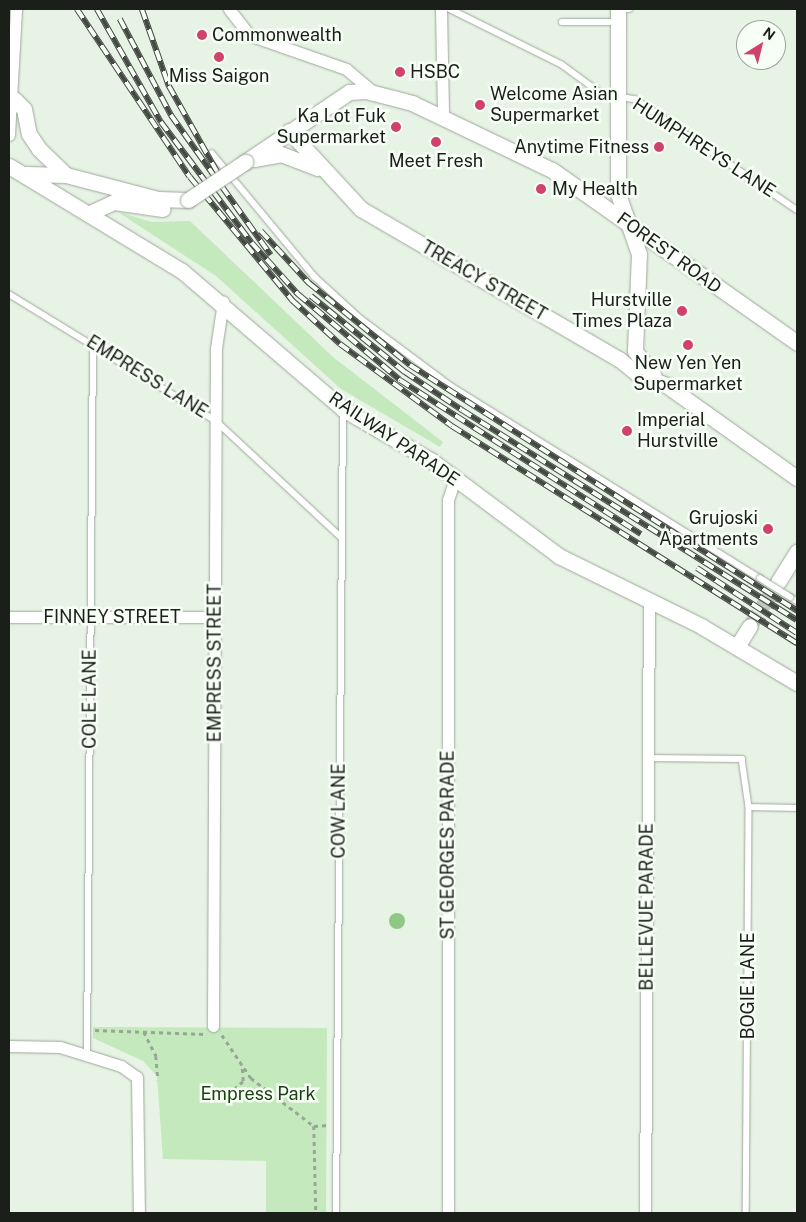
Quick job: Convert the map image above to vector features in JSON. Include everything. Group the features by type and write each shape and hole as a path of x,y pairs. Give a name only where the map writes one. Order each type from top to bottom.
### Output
{"street":[{"path":"9,136 14,99 16,9"},
{"name":"FOREST ROAD","path":"229,9 249,35 346,69 375,93"},
{"path":"441,9 443,115"},
{"path":"619,13 618,194 639,254 635,351 644,368 666,385"},
{"name":"FOREST ROAD","path":"289,131 349,92 375,93 443,115 552,170 797,343"},
{"path":"14,99 24,109 29,134 39,149 66,175"},
{"path":"90,212 114,202 166,210 188,200 289,131"},
{"name":"TREACY STREET","path":"289,131 322,171 373,218 619,359 639,375 666,385 797,478"},
{"path":"245,162 281,154 322,171"},
{"path":"15,170 66,175 158,199 188,200"},
{"name":"RAILWAY PARADE","path":"15,170 90,212 223,302 343,409 455,478 559,556 738,646 797,683"},
{"name":"EMPRESS STREET","path":"214,1031 216,330 223,302"},
{"path":"781,466 797,473"},
{"path":"781,466 797,486"},
{"name":"ST GEORGES PARADE","path":"448,1213 448,500 455,478"},
{"path":"779,588 797,552"},
{"name":"BELLEVUE PARADE","path":"645,1213 649,602"},
{"name":"FINNEY STREET","path":"9,617 90,619 216,617"},
{"path":"738,646 755,626"},
{"path":"9,1046 60,1047 126,1068 139,1081 139,1213"}],"lane":[{"name":"HUMPHREYS LANE","path":"450,9 561,64 602,94 635,99 797,210"},
{"path":"562,22 619,13 629,9"},
{"path":"212,152 314,276 361,319 451,386 797,601"},
{"name":"EMPRESS LANE","path":"9,294 92,343 215,420 340,536"},
{"name":"COLE LANE","path":"87,1055 91,1030 90,619 92,343"},
{"name":"COW LANE","path":"336,1213 340,536 343,409"},
{"name":"BOGIE LANE","path":"647,758 742,759 749,807 746,1213"},
{"path":"749,807 797,808"}],"path":[{"path":"755,626 779,588"},
{"path":"91,1030 214,1031 228,1038 242,1066 251,1078 314,1126 337,1126"},
{"path":"143,1031 156,1056 158,1080"},
{"path":"242,1066 243,1081"},
{"path":"222,1100 243,1081 251,1078"},
{"path":"314,1126 316,1213"}],"green space":[{"path":"118,212 152,222 190,221 333,357 443,442 440,447 341,389 216,276"},
{"name":"Empress Park","path":"93,1027 327,1028 326,1213 266,1213 266,1161 163,1159 157,1076 143,1061 93,1038"}],"shaded area":[{"path":"397,913 403,915 405,921 403,927 397,929 391,927 389,921 391,915"}],"tunnel":[{"path":"750,626 778,582"}],"railway":[{"path":"77,9 190,177 292,300 340,344 452,426 797,643"},
{"path":"97,9 161,122 252,243 298,294 400,380 641,534"},
{"path":"142,9 169,86 219,175"},
{"path":"120,19 171,115 271,255"},
{"path":"261,231 309,283 410,365 797,611"},
{"path":"311,296 405,372 462,410 797,620"},
{"path":"697,568 797,633"}],"place":[{"name":"Commonwealth","path":"202,35"},
{"name":"Miss Saigon","path":"219,57"},
{"name":"HSBC","path":"400,72"},
{"name":"Welcome Asian Supermarket","path":"480,105"},
{"name":"Ka Lot Fuk Supermarket","path":"396,127"},
{"name":"Meet Fresh","path":"436,142"},
{"name":"Anytime Fitness","path":"659,147"},
{"name":"My Health","path":"541,189"},
{"name":"Hurstville Times Plaza","path":"682,311"},
{"name":"New Yen Yen Supermarket","path":"688,345"},
{"name":"Imperial Hurstville","path":"627,431"},
{"name":"Grujoski Apartments","path":"768,529"}]}
